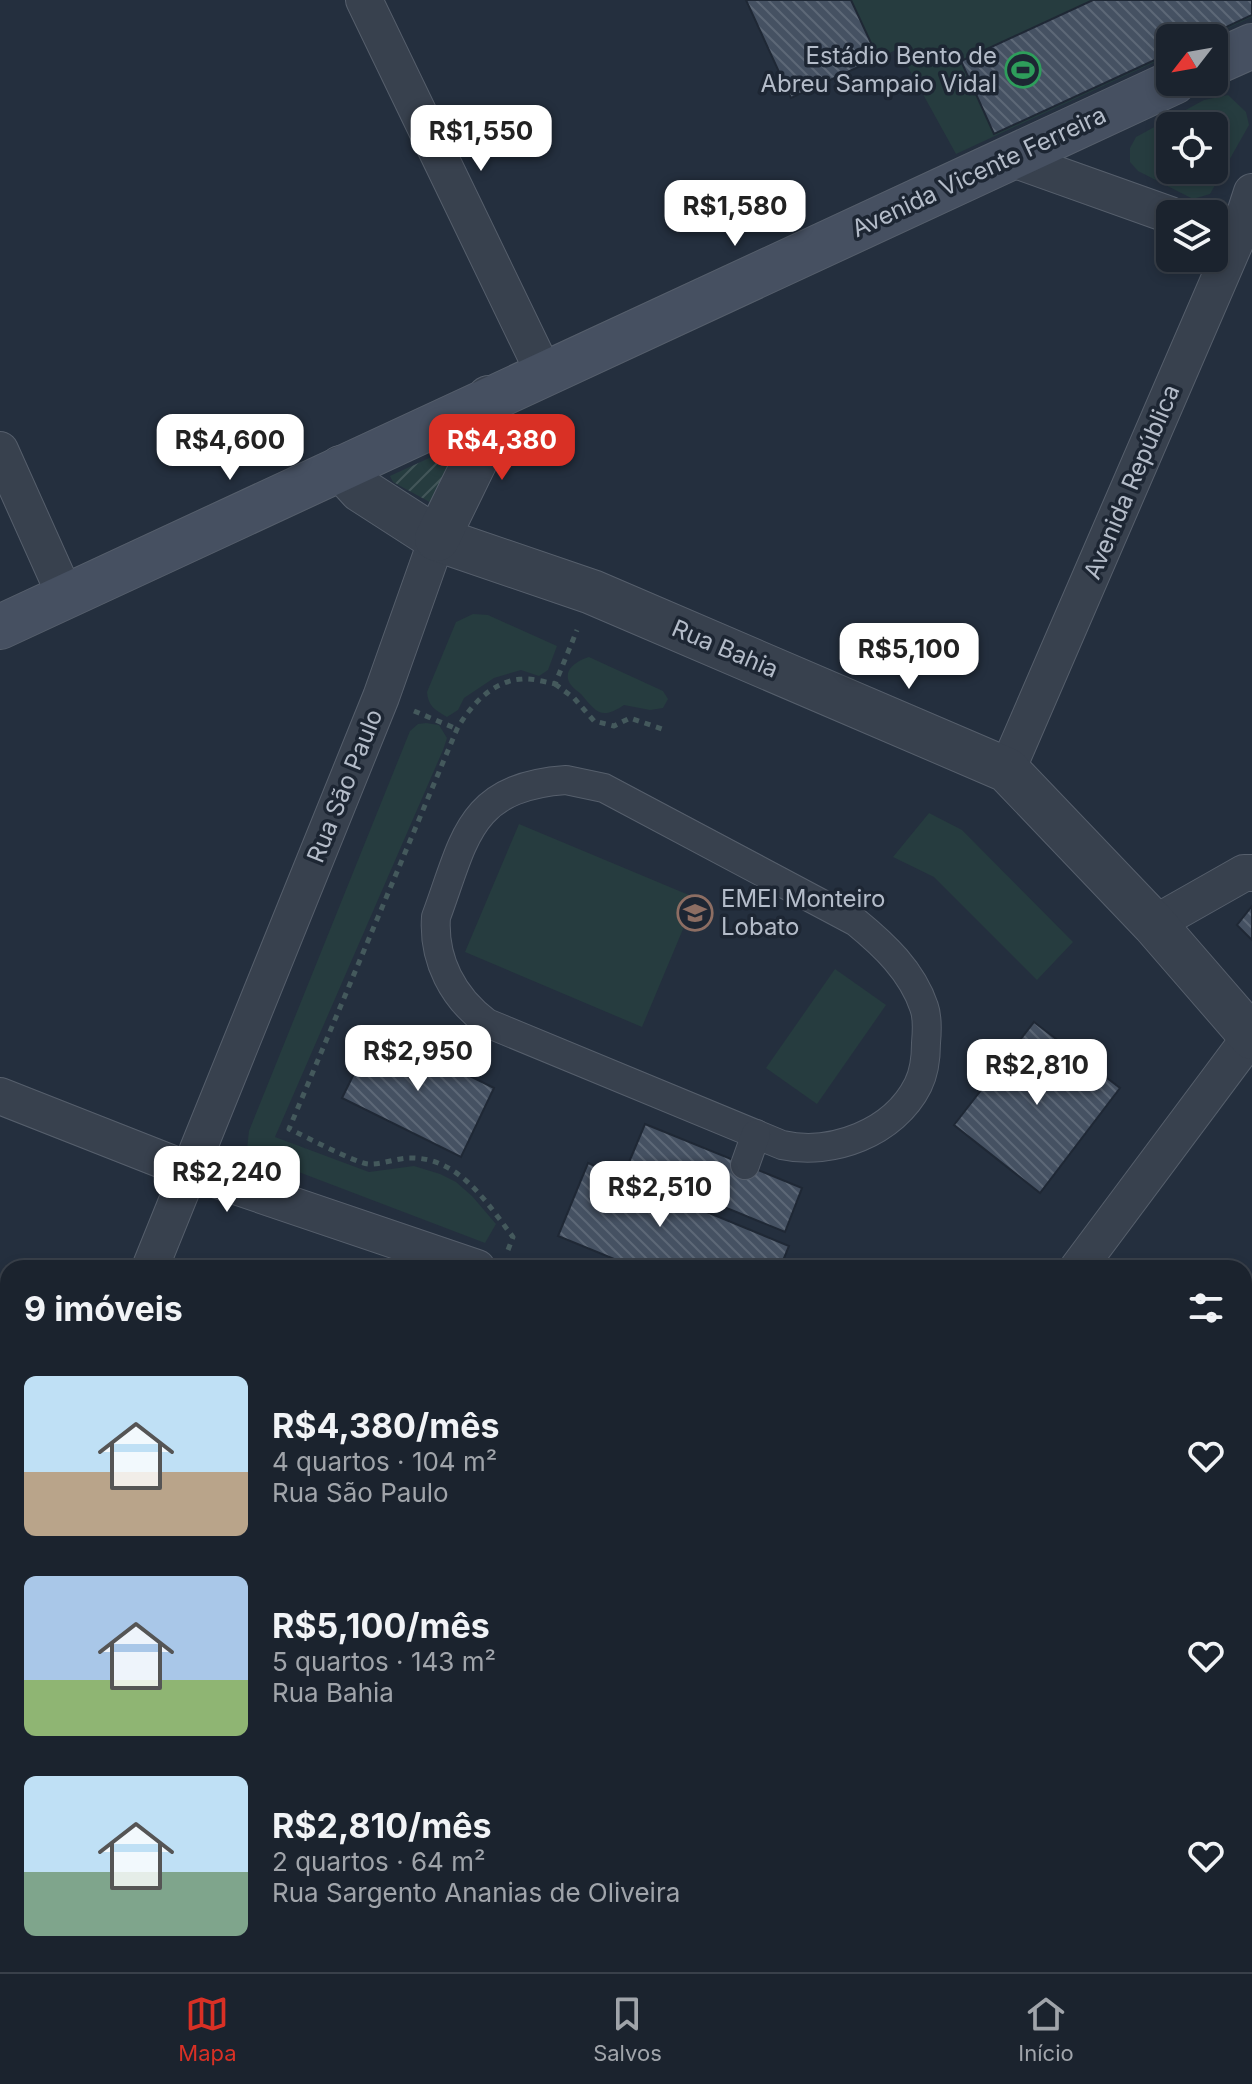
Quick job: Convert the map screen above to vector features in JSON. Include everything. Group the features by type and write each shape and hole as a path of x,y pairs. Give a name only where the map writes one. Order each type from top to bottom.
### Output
{"main road":[{"path":"1228,57 1252,46"},
{"name":"Avenida Vicente Ferreira","path":"0,627 1156,90"}],"street":[{"path":"364,0 544,373"},
{"path":"1010,158 1156,210"},
{"name":"Avenida República","path":"1007,770 1252,192"},
{"name":"Rua São Paulo","path":"153,1260 381,697 437,539 475,461 489,398"},
{"path":"0,450 65,595"},
{"name":"Rua Bahia","path":"341,468 361,490 437,539 592,592 1007,770 1154,924 1251,1036"},
{"path":"566,780 604,788 856,922 885,945 916,987 925,1010 925,1059 918,1085 912,1094 891,1118 871,1133 828,1147 798,1148 756,1134 487,1023 471,1011 455,991 441,962 436,943 436,917 469,829 490,805 526,786 548,782 566,780"},
{"path":"1154,924 1244,873 1252,873"},
{"path":"1084,1260 1251,1036"},
{"path":"0,1096 188,1170 453,1260"},
{"path":"745,1165 756,1134"}],"path":[{"path":"555,684 574,698 594,721 614,726 630,718 665,730"},
{"path":"381,697 457,729"}],"green space":[{"name":"Estádio Bento de Abreu Sampaio Vidal","path":"746,0 1252,0 1252,17 1228,28 1228,24 1156,24 1156,61 956,154 898,49 791,98"},
{"path":"1228,95 1246,112 1249,125 1228,162 1228,112 1182,112 1204,100"},
{"path":"1156,126 1156,180 1138,171 1130,162 1130,148 1136,137"},
{"path":"1164,184 1216,184 1210,194 1193,199"},
{"path":"462,443 437,506 393,482 390,476"},
{"path":"473,614 488,615 557,646 548,670 539,676 521,670 494,678 464,698 458,710 447,717 433,707 427,692 456,622"},
{"path":"589,657 663,691 668,699 663,708 650,710 624,705 605,713 596,710 568,680 569,671 575,664"},
{"path":"418,724 439,725 447,738 443,750 275,1137 369,1172 414,1166 456,1182 496,1224 485,1243 254,1155 247,1149 249,1131 410,731"},
{"path":"929,813 962,830 1073,942 1037,980 934,877 893,857"},
{"path":"519,824 696,898 642,1027 465,952"},
{"path":"835,969 886,1005 817,1104 766,1068"}],"building":[{"path":"746,0 851,0 878,58 791,98"},
{"path":"1093,0 1252,0 1252,15 1228,26 1156,24 1156,59 994,134 961,61"},
{"path":"1252,906 1252,940 1237,925"},
{"path":"1034,1022 1120,1088 1040,1193 954,1125"},
{"path":"376,1029 494,1088 461,1157 342,1098"},
{"path":"645,1124 802,1188 785,1232 627,1167"},
{"path":"588,1163 789,1246 783,1260 616,1260 558,1236"}],"place":[{"name":"Estádio Bento de Abreu Sampaio Vidal","path":"1023,70"},
{"name":"EMEI Monteiro Lobato","path":"695,913"}]}
